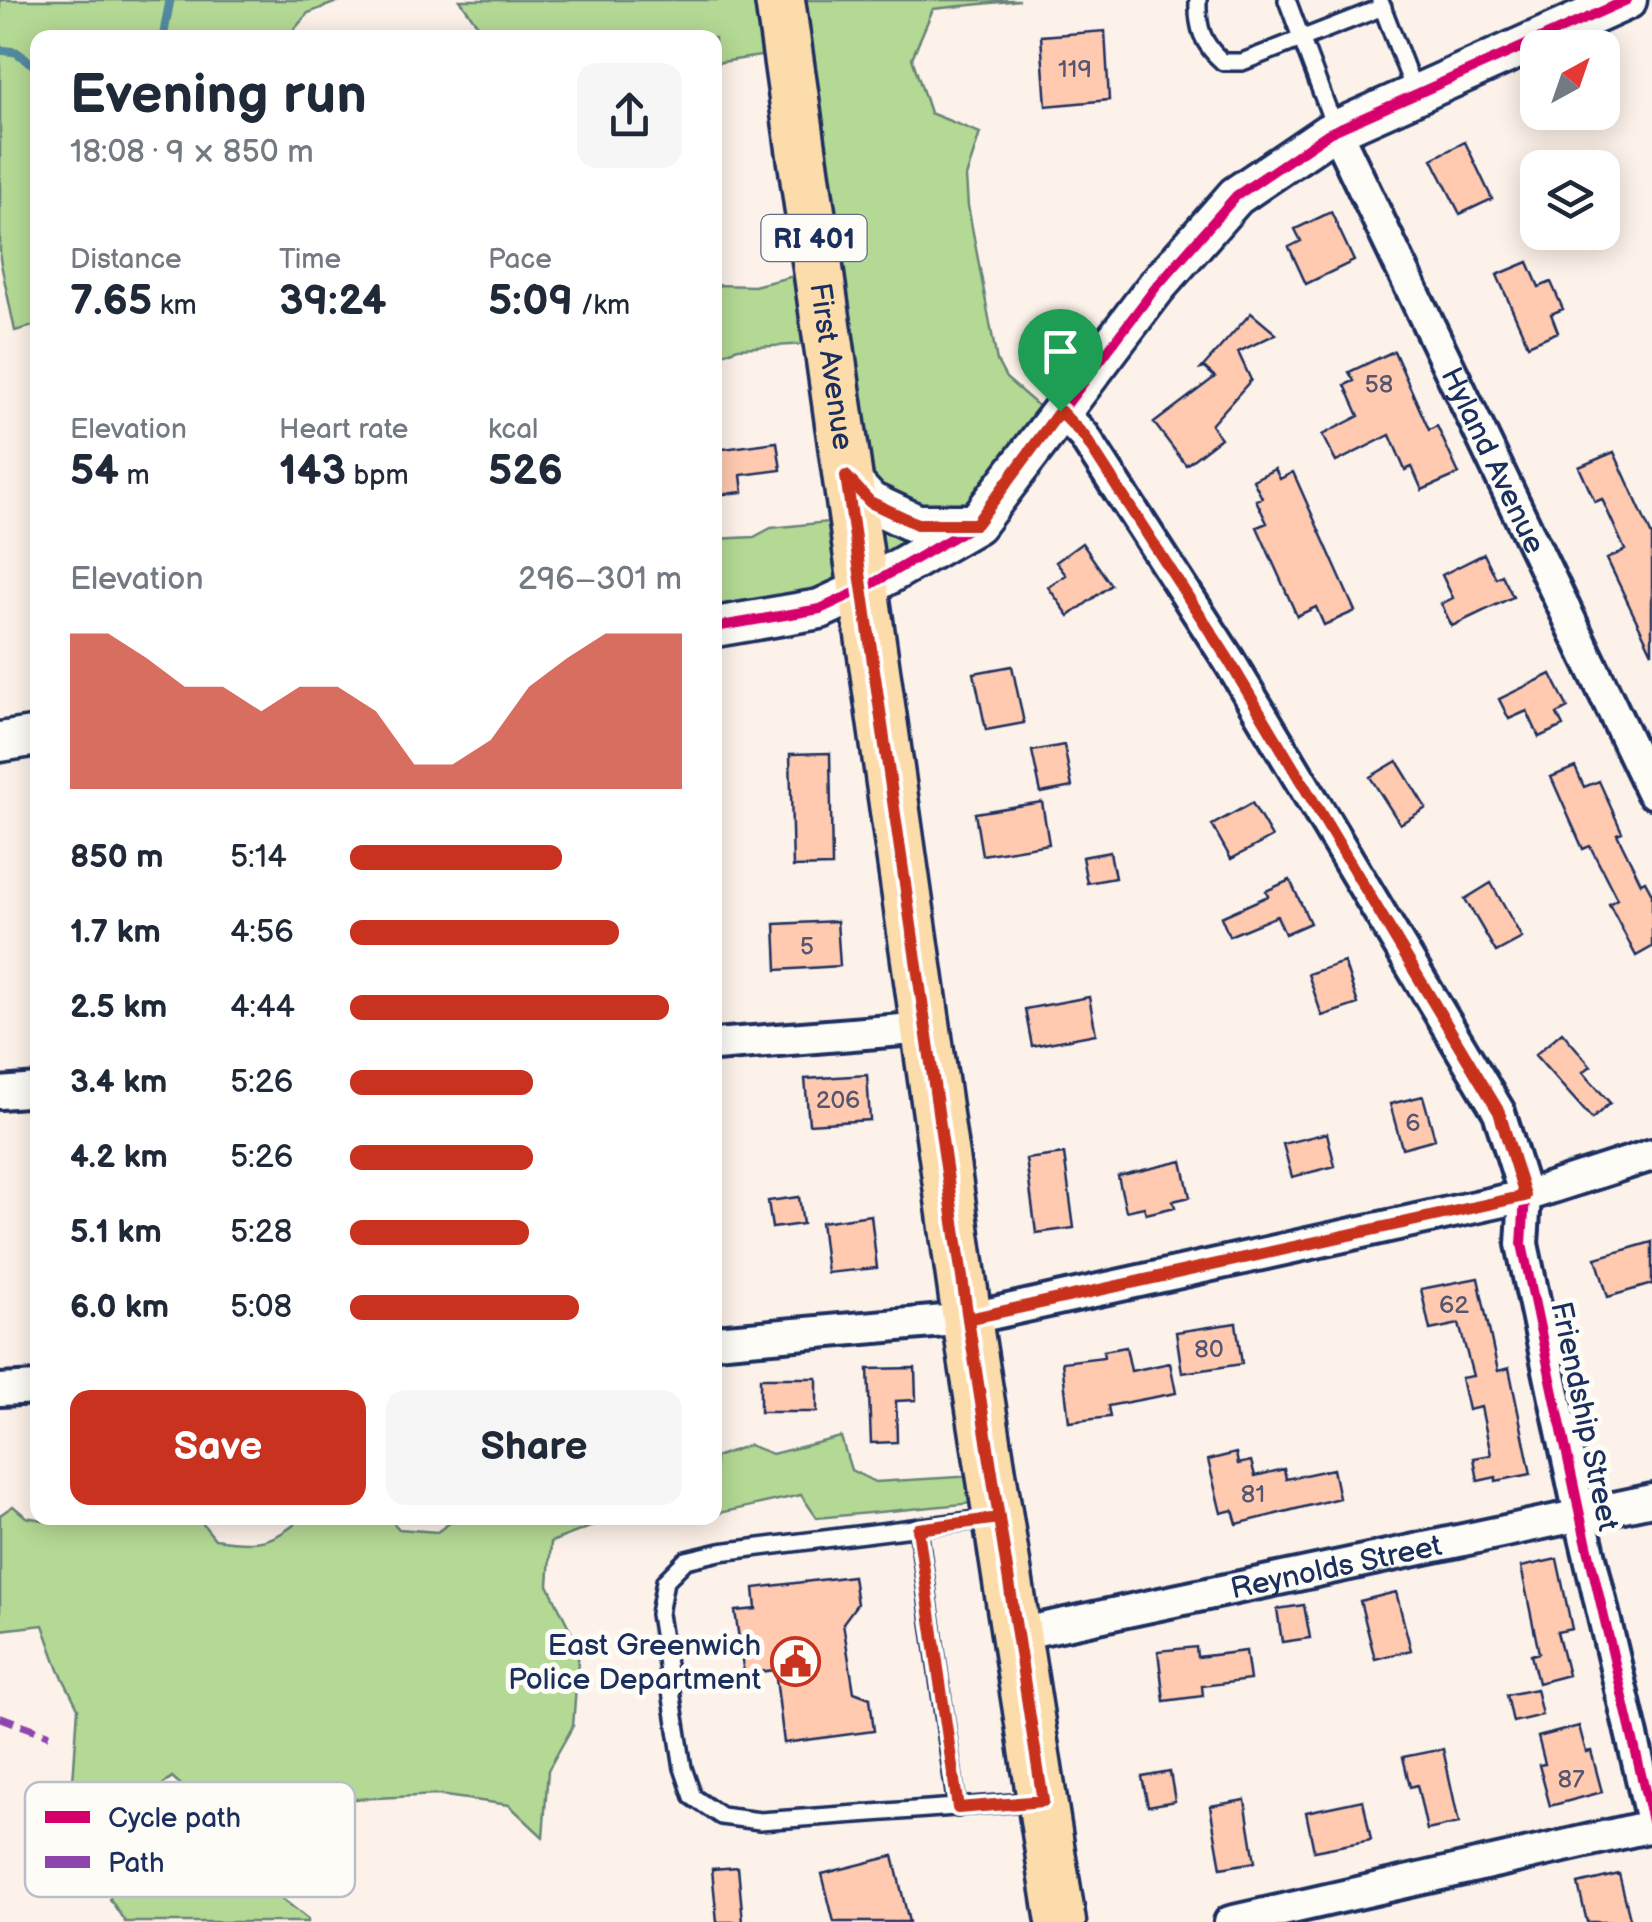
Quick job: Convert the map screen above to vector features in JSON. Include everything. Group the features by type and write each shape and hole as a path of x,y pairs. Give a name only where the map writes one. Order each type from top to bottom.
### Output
{"main road":[{"name":"First Avenue","path":"780,0 968,1319 1061,1922"}],"street":[{"path":"722,625 820,609 976,524 1156,288 1236,196 1336,131 1628,0"},
{"name":"Hyland Avenue","path":"1336,131 1652,792"},
{"path":"1060,411 1084,436 1198,611 1355,868 1499,1112 1525,1196"},
{"path":"846,476 870,502 917,524 976,524"},
{"path":"0,742 30,737"},
{"path":"722,1044 926,1028"},
{"path":"0,1093 30,1091"},
{"path":"722,1340 968,1319 1525,1196 1652,1155"},
{"name":"Friendship Street","path":"1525,1196 1522,1244 1652,1824"},
{"path":"0,1390 30,1388"},
{"name":"Reynolds Street","path":"1018,1634 1652,1500"},
{"path":"1230,1922 1652,1824"}],"lane":[{"path":"1198,0 1197,24 1207,48 1223,62 1242,62 1381,4 1416,95"},
{"path":"1287,0 1336,131"},
{"path":"999,1518 720,1552 686,1560 665,1582 659,1614 683,1768 693,1797 721,1816 760,1821 1043,1801"},
{"path":"918,1529 958,1808"}],"green space":[{"path":"0,0 342,0 308,13 294,30 30,30 30,327 15,331 0,259"},
{"path":"460,0 1020,0 933,9 912,58 930,113 980,133 966,177 968,206 997,361 1006,378 1052,418 962,523 856,590 722,623 722,539 754,537 771,528 848,520 826,343 738,348 722,354 722,285 754,286 810,272 786,52 722,62 722,30 481,30"},
{"path":"841,1437 851,1470 875,1482 991,1475 995,1501 817,1518 801,1495 722,1512 722,1455 749,1445 772,1454"},
{"path":"13,1506 30,1518 30,1525 204,1525 215,1539 241,1542 272,1538 293,1525 395,1525 399,1529 437,1532 447,1525 594,1525 551,1542 548,1585 579,1648 573,1726 548,1770 543,1837 509,1805 438,1795 355,1799 355,1782 178,1782 172,1777 166,1782 73,1782 78,1708 43,1625 0,1630 0,1515"},
{"path":"280,1897 308,1922 125,1922 110,1899"}],"building":[{"path":"1105,31 1109,100 1046,106 1041,36"},
{"path":"1465,142 1492,199 1460,214 1432,159"},
{"path":"1331,212 1354,261 1306,284 1289,247 1301,241 1295,229"},
{"path":"1528,262 1539,287 1551,282 1563,309 1551,314 1558,332 1528,345 1497,275"},
{"path":"1251,313 1276,334 1238,352 1251,380 1211,425 1221,438 1186,465 1154,423 1215,377 1201,369"},
{"path":"1394,351 1429,430 1437,426 1459,474 1422,490 1412,467 1405,470 1390,435 1336,462 1322,435 1359,416 1345,385 1354,381 1349,372"},
{"path":"777,442 781,470 741,475 743,492 722,494 722,449"},
{"path":"1614,452 1652,536 1652,653 1607,559 1625,550 1602,499 1595,502 1579,467"},
{"path":"1275,469 1280,479 1293,472 1355,611 1324,625 1316,607 1297,616 1257,527 1267,523 1256,500 1262,498 1253,480"},
{"path":"1082,543 1111,585 1069,616 1048,587 1066,575 1056,562"},
{"path":"1484,554 1496,578 1502,575 1513,597 1452,626 1441,604 1453,598 1442,575"},
{"path":"1012,666 1024,723 986,730 974,673"},
{"path":"1551,674 1568,708 1557,714 1563,726 1539,737 1527,711 1509,719 1499,699"},
{"path":"1064,745 1072,787 1041,793 1032,751"},
{"path":"830,753 832,866 793,867 790,754"},
{"path":"1397,761 1426,808 1400,824 1370,777"},
{"path":"1575,767 1584,787 1599,781 1622,832 1617,834 1641,883 1645,881 1652,894 1652,947 1636,956 1609,904 1617,899 1590,846 1583,849 1551,777"},
{"path":"1042,802 1049,844 982,855 975,813"},
{"path":"1252,803 1272,837 1231,859 1212,825"},
{"path":"1110,852 1115,878 1087,883 1082,857"},
{"path":"1290,880 1310,923 1285,934 1277,916 1229,936 1221,917 1268,896 1266,891"},
{"path":"1491,883 1522,938 1496,952 1465,899"},
{"path":"837,921 840,966 777,970 775,924"},
{"path":"1344,962 1358,1004 1322,1016 1308,974"},
{"path":"1089,997 1096,1034 1032,1046 1025,1009"},
{"path":"1562,1032 1591,1066 1583,1072 1610,1103 1592,1119 1535,1055"},
{"path":"867,1075 870,1120 809,1124 805,1079"},
{"path":"1423,1096 1435,1139 1402,1148 1390,1104"},
{"path":"1327,1133 1335,1166 1292,1177 1283,1144"},
{"path":"1064,1154 1074,1228 1036,1233 1026,1159"},
{"path":"1182,1161 1190,1197 1173,1201 1175,1207 1146,1214 1144,1207 1126,1211 1118,1176"},
{"path":"799,1197 803,1224 772,1228 768,1201"},
{"path":"871,1215 877,1268 827,1273 821,1222"},
{"path":"1652,1242 1652,1284 1608,1297 1596,1258"},
{"path":"1478,1278 1498,1371 1509,1368 1531,1474 1496,1481 1496,1477 1478,1481 1474,1458 1491,1455 1481,1407 1468,1410 1461,1378 1473,1376 1459,1324 1430,1330 1421,1289"},
{"path":"1236,1323 1242,1364 1182,1373 1176,1332"},
{"path":"1126,1347 1131,1371 1170,1363 1176,1393 1108,1406 1110,1417 1069,1422 1062,1362 1104,1357 1103,1351"},
{"path":"915,1368 916,1400 896,1401 897,1442 871,1443 868,1369"},
{"path":"760,1378 817,1378 817,1412 760,1412"},
{"path":"1236,1453 1238,1464 1251,1461 1255,1476 1284,1469 1286,1479 1333,1469 1339,1498 1237,1524 1233,1510 1221,1513 1208,1460"},
{"path":"1557,1559 1572,1629 1557,1632 1568,1675 1538,1683 1531,1655 1539,1653 1521,1567"},
{"name":"East Greenwich Police Department","path":"853,1576 857,1604 843,1623 854,1692 870,1698 874,1731 784,1743 775,1670 744,1674 735,1611 756,1609 754,1588"},
{"path":"1396,1592 1411,1650 1375,1659 1360,1601"},
{"path":"1304,1605 1310,1638 1282,1642 1277,1609"},
{"path":"1196,1647 1197,1657 1246,1651 1250,1680 1202,1686 1203,1696 1164,1701 1158,1651"},
{"path":"1536,1689 1542,1715 1513,1722 1507,1695"},
{"path":"1579,1726 1586,1752 1591,1751 1602,1792 1550,1806 1539,1765 1545,1764 1538,1737"},
{"path":"1443,1749 1459,1823 1427,1830 1417,1785 1410,1787 1403,1757"},
{"path":"1170,1772 1175,1801 1148,1806 1142,1777"},
{"path":"1245,1800 1255,1862 1221,1868 1210,1806"},
{"path":"1363,1800 1371,1840 1314,1851 1306,1812"},
{"path":"893,1856 909,1922 834,1922 822,1874"},
{"path":"738,1867 743,1922 717,1922 712,1869"},
{"path":"1619,1874 1631,1922 1587,1922 1578,1884"}],"waterway":[{"path":"164,30 170,0"},
{"path":"0,50 16,52 30,62"}],"marked path":[{"path":"0,1717 49,1735"}],"cycle path":[{"path":"722,626 820,609 863,589 976,524 1156,287 1236,196 1329,133 1627,0"},
{"path":"1060,411 1084,436 1228,659 1499,1112 1525,1196 1522,1244 1652,1821"}],"place":[{"name":"East Greenwich Police Department","path":"796,1662"}],"route":[{"path":"1060,411 976,524 917,524 870,502 846,476 968,1319 999,1518 918,1529 958,1808 1043,1801 1018,1634 968,1319 1525,1196 1499,1112 1346,852 1228,659 1084,436 1060,411"}]}
